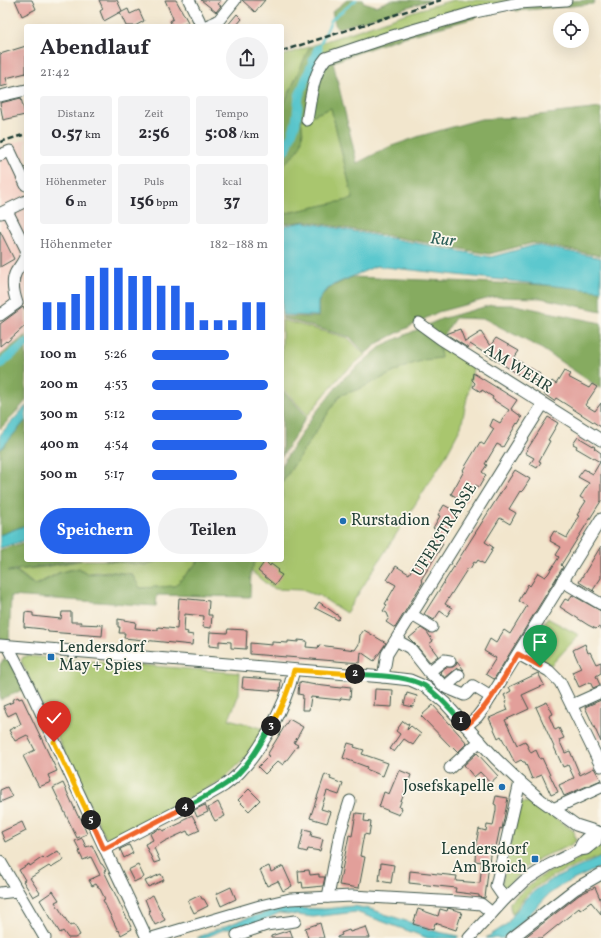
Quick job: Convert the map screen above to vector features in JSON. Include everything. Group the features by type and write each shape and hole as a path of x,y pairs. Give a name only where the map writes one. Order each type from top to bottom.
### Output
{"street":[{"path":"189,0 200,24"},
{"path":"211,24 218,21 235,0"},
{"path":"307,120 316,74 320,65 326,58 389,37 475,12 519,3 566,0"},
{"path":"0,96 24,90"},
{"path":"0,155 10,151 24,181"},
{"path":"24,202 5,211 24,245"},
{"path":"0,315 17,303 13,287 15,274 24,260"},
{"name":"AM WEHR","path":"419,323 601,440"},
{"name":"UFERSTRASSE","path":"383,677 385,658 543,404"},
{"path":"466,726 477,717 491,697 601,519"},
{"path":"562,581 601,604"},
{"path":"412,615 432,627"},
{"path":"396,640 410,648 429,672 445,687 464,695 473,686 491,697"},
{"path":"4,646 383,677 410,680 426,687 445,703 520,782 553,809 576,825 599,833 596,841 586,849 579,850 536,872 505,898 469,938"},
{"path":"4,646 27,683 147,938"},
{"path":"518,654 549,671 560,682 601,766"},
{"path":"429,672 444,660 450,661"},
{"path":"104,849 200,799 226,784 233,778 256,752 282,707 290,687 294,670"},
{"path":"445,687 460,675"},
{"path":"572,705 601,692"},
{"path":"450,768 480,741"},
{"path":"505,898 496,886 520,782"},
{"path":"553,809 601,787"},
{"path":"328,897 340,833 350,801"},
{"path":"0,861 45,938"},
{"path":"512,938 575,888 601,874"},
{"path":"0,893 17,891"},
{"path":"152,938 290,899 374,897 458,902 481,904 492,913"},
{"path":"261,908 266,923"},
{"path":"237,935 266,923 295,921"}],"shaded area":[{"path":"24,140 24,337 0,356 0,147"}],"green space":[{"path":"347,0 363,0 363,2 376,6 391,0 430,0 340,28 336,27 332,12"},
{"path":"453,0 538,0 324,58 310,47 284,105 284,55 414,11"},
{"path":"595,0 593,4 516,11 514,7 549,2"},
{"path":"476,14 475,18 393,40 333,62 357,163 389,147 420,136 481,119 521,117 601,108 601,256 533,243 489,254 306,221 284,224 284,214 353,199 331,108 301,120 302,141 294,155 284,163 284,104 310,46 324,58"},
{"path":"331,108 353,199 284,214 284,162 303,133 301,120"},
{"path":"352,277 568,286 601,290 601,311 541,298 494,297 438,312 378,343 365,354 350,337 284,319 284,317 319,317 318,304 321,296 333,286"},
{"path":"491,305 515,305 601,323 601,389 542,349 485,319 455,318 439,342 441,358 424,360 409,365 357,390 340,395 284,480 284,461 313,416 343,379 383,345 441,319"},
{"path":"284,321 348,338 365,355 340,376 308,415 284,390"},
{"path":"24,337 24,403 0,429 0,356"},
{"name":"Rurstadion","path":"439,342 474,364 461,427 444,459 346,613 318,595 317,596 302,590 276,589 270,587 251,571 255,562 284,562 284,480 340,395 357,390 409,365 424,360 440,358"},
{"path":"284,392 307,416 284,453"},
{"path":"24,422 24,526 0,535 0,450"},
{"path":"24,543 24,562 69,562 8,571 16,571 35,586 61,572 79,568 87,574 109,572 132,574 140,588 175,586 198,562 255,562 251,571 250,597 157,595 156,606 11,596 9,642 0,642 0,550"},
{"path":"73,562 116,562 146,565 156,562 197,562 175,586 140,588 132,574 108,571 87,573 79,568 60,572 35,585 16,570"},
{"path":"126,562 152,562 146,564"},
{"path":"547,618 579,635 551,665 527,651"},
{"path":"27,656 240,673 239,694 229,719 265,729 253,751 222,780 114,839 105,837 21,661 23,657"},
{"path":"11,657 26,688 0,700 0,665 2,661"},
{"path":"532,802 574,831 576,841 533,862 506,888 501,887 520,803"},
{"path":"601,845 601,856 564,871 540,884 530,892 512,914 510,902 535,880 580,858"}],"water":[{"path":"304,222 491,257 535,245 601,258 601,291 376,266 333,285 324,292 318,302 318,316 284,315 284,226"},
{"path":"24,408 24,422 0,450 0,435"},
{"path":"24,526 24,541 0,548 0,535"},
{"path":"601,857 601,867 562,885 549,894 516,928 503,938 486,938 506,925 525,899 537,889 553,879"},
{"path":"354,906 374,910 438,932 459,936 457,938 428,938 356,912 313,917 279,913 247,928 225,929 205,938 197,938 244,919 278,909 325,909"}],"building":[{"path":"15,0 32,0 36,9 22,16"},
{"path":"99,0 117,0 122,11 104,21 100,11 103,9"},
{"path":"165,0 176,0 188,22 184,24 171,24 170,21 173,19"},
{"path":"201,0 221,0 218,4 221,6 216,12"},
{"path":"242,0 265,0 255,12"},
{"path":"128,9 130,14 139,10 144,21 139,24 125,24 120,13"},
{"path":"237,14 242,19 238,24 229,24"},
{"path":"24,47 24,74 6,78 8,85 0,87 0,54"},
{"path":"21,98 24,115 3,120 0,103"},
{"path":"0,231 14,259 0,267"},
{"path":"23,307 24,308 24,327 7,342 6,341 0,346 0,324"},
{"path":"460,329 465,342 481,332 490,346 496,338 519,351 514,358 540,374 534,384 470,344 468,348 446,334"},
{"path":"564,371 570,374 568,377 589,388 592,384 597,387 585,405 595,411 601,403 601,427 556,398 554,401 544,394 552,381 556,384"},
{"path":"473,373 517,400 511,409 522,417 503,447 497,444 482,472 486,475 479,487 475,485 465,502 451,494 464,471 463,470 480,442 484,445 494,429 490,426 493,419 500,423 509,410 492,399 493,397 482,390 481,392 473,387 475,383 472,380"},
{"path":"548,417 558,423 548,440 550,441 539,461 541,462 537,468 530,464 534,458 525,453"},
{"path":"578,437 595,447 594,448 601,453 601,501 561,565 563,567 494,679 486,674 496,658 484,651 490,639 496,643 504,630 510,634 527,606 519,601 528,584 530,586 538,573 545,577 559,557 556,555 561,547 550,541 550,538 554,531 567,538 577,521 576,520 579,516 577,515 586,501 580,497 589,483 578,477 584,469 593,474 600,462 576,448 577,446 573,444"},
{"path":"515,470 530,479 523,490 521,492 520,491 509,509 516,513 510,524 500,518 485,542 493,547 484,564 478,560 476,563 474,562 470,569 468,568 445,604 452,608 447,616 440,611 434,620 424,614"},
{"path":"444,505 458,513 440,542 443,544 421,580 423,582 395,628 386,622 389,618 387,613 383,611 387,605 385,604 396,585 387,580 396,566 409,574 417,560 419,561 437,530 433,528"},
{"path":"601,546 601,578 593,590 595,592 579,582"},
{"path":"264,562 266,562 270,566 271,564 279,570 277,572 282,575 275,585 258,571"},
{"path":"572,595 601,611 601,629 598,627 596,629 588,625 560,607 565,599 569,601"},
{"path":"179,598 209,601 208,615 212,615 211,628 203,627 204,616 185,614 184,631 188,632 187,634 193,635 192,645 124,638 125,633 119,633 120,627 118,627 118,619 136,622 135,628 158,630 158,627 177,629"},
{"path":"319,602 340,617 338,620 315,608"},
{"path":"25,612 33,613 33,616 61,619 62,612 71,612 71,622 103,625 102,636 48,632 43,629 24,627"},
{"path":"421,628 427,632 433,641 429,644 438,656 430,662 409,638"},
{"path":"228,629 247,630 246,649 231,648 231,642 219,641 219,647 209,646 210,632 227,633"},
{"path":"364,630 386,643 374,661 361,652 360,663 250,654 250,643 272,645 272,642 288,643 288,641 298,642 298,640 307,641 306,647 318,648 319,645 355,650 359,644 360,635"},
{"path":"585,644 588,653 590,652 596,664 601,662 601,673 596,676 600,685 593,688 590,682 579,687 572,672 581,668 573,650"},
{"path":"457,661 464,670 457,668 445,678 440,672 446,667 453,667 456,665"},
{"path":"538,673 544,685 522,695 529,709 505,720 517,745 525,741 531,753 536,750 540,759 542,758 558,792 551,795 542,775 532,779 525,762 521,760 515,763 501,736 498,738 489,718 508,710 505,702 507,701 504,695 511,691 509,687"},
{"path":"243,677 281,680 280,691 242,688"},
{"path":"299,682 341,688 342,686 351,687 350,699 341,698 340,700 311,697 309,710 302,710 303,695 298,694"},
{"path":"375,689 393,690 392,707 374,706"},
{"path":"407,693 417,696 413,707 404,705"},
{"path":"18,697 19,699 22,698 57,771 48,775 51,782 39,787 23,756 35,750 27,735 15,741 9,730 21,724 16,712 8,716 3,706 13,702 12,700"},
{"path":"601,700 601,742 585,707"},
{"path":"547,702 553,714 549,716 555,730 559,728 564,738 559,740 565,753 570,751 580,775 594,768 601,780 564,796 559,785 574,778 568,765 563,767 536,707"},
{"path":"433,705 467,743 458,752 453,747 452,748 421,716"},
{"path":"289,719 303,727 294,743 298,745 283,765 278,761 265,774 258,767 269,756 267,755"},
{"path":"403,721 407,724 409,723 407,730 411,726 421,734 413,745 404,739 394,752 390,749 400,734 396,731"},
{"path":"348,743 355,745 354,747 364,750 362,754 388,763 383,776 366,769 367,767 343,758"},
{"path":"477,753 498,776 490,783 480,772 474,777 464,765"},
{"path":"399,770 411,775 399,807 402,808 399,815 379,807 384,792 389,794"},
{"path":"325,774 331,777 330,779 343,784 339,795 327,791 321,809 331,812 327,823 310,818"},
{"path":"63,783 87,834 77,838 53,788"},
{"path":"7,787 12,797 0,802 0,790"},
{"path":"249,789 260,800 249,811 238,800"},
{"path":"496,796 508,798 502,829 500,828 496,847 491,846 485,898 479,897 479,895 455,892 456,888 409,883 410,871 457,876 456,881 480,883 482,862 475,861 476,844 479,829 486,831 487,825 493,826 496,810 496,805 494,804"},
{"path":"218,802 225,816 215,821 208,808"},
{"path":"205,805 208,812 197,817 194,810"},
{"path":"356,813 365,814 364,821 371,822 369,835 364,834 360,856 365,857 359,888 339,885 349,835 352,836"},
{"path":"192,815 200,830 189,835 187,831 154,848 160,861 154,863 145,844 153,840 150,834 159,829 162,829 163,831 183,822 182,820"},
{"path":"22,822 26,831 5,842 1,832"},
{"path":"304,829 312,831 311,836 323,839 320,851 308,849 307,852 299,850"},
{"path":"82,838 86,847 92,845 101,864 106,870 104,871 132,929 121,935 103,900 105,899 99,887 96,884 92,886 89,880 100,875 91,857 83,860 79,852 80,851 75,841"},
{"path":"129,845 133,853 124,858 120,849"},
{"path":"58,851 64,860 51,868 49,866 30,878 40,893 33,897 23,881 25,880 19,870 29,864 30,866 43,857 45,859"},
{"path":"381,863 394,865 391,883 379,881"},
{"path":"138,865 144,877 134,882 128,870"},
{"path":"269,866 271,872 283,866 292,886 283,891 278,881 267,886 260,870"},
{"path":"309,870 310,875 319,874 319,877 325,877 323,886 303,888 302,882 299,883 298,871"},
{"path":"161,874 164,880 148,887 145,881"},
{"path":"231,887 236,899 221,906 216,894"},
{"path":"595,887 601,901 601,914 591,902 580,910 579,908 542,938 524,938 579,895"},
{"path":"53,891 59,900 55,902 70,926 74,924 80,935 75,938 68,938 63,931 60,933 40,900"},
{"path":"153,895 165,920 155,925 149,913 150,912 145,899"},
{"path":"200,895 208,906 194,913 188,901"},
{"path":"448,908 462,912 456,930 435,923 433,930 413,924 418,909 438,916 440,909 447,911"},
{"path":"320,923 324,938 308,938 305,928"},
{"path":"366,927 370,938 337,938 342,935 341,933"},
{"path":"290,930 293,938 271,938 271,936"}],"waterway":[{"path":"318,49 332,19 356,0"},
{"path":"284,151 287,148 296,122 299,96 318,49"},
{"path":"0,364 24,345"}],"railway":[{"path":"284,50 441,0"},
{"path":"0,142 24,135"}],"place":[{"name":"Rurstadion","path":"343,521"},
{"name":"Lendersdorf May + Spies","path":"51,657"},
{"name":"Josefskapelle","path":"502,787"},
{"name":"Lendersdorf Am Broich","path":"535,859"}],"route":[{"path":"54,742 104,849 200,799 226,784 233,778 256,752 282,707 290,687 294,670 405,679 417,682 433,692 466,726 477,717 486,705 518,654 540,666"}],"water label":[{"name":"Rur","path":"443,240"}]}
